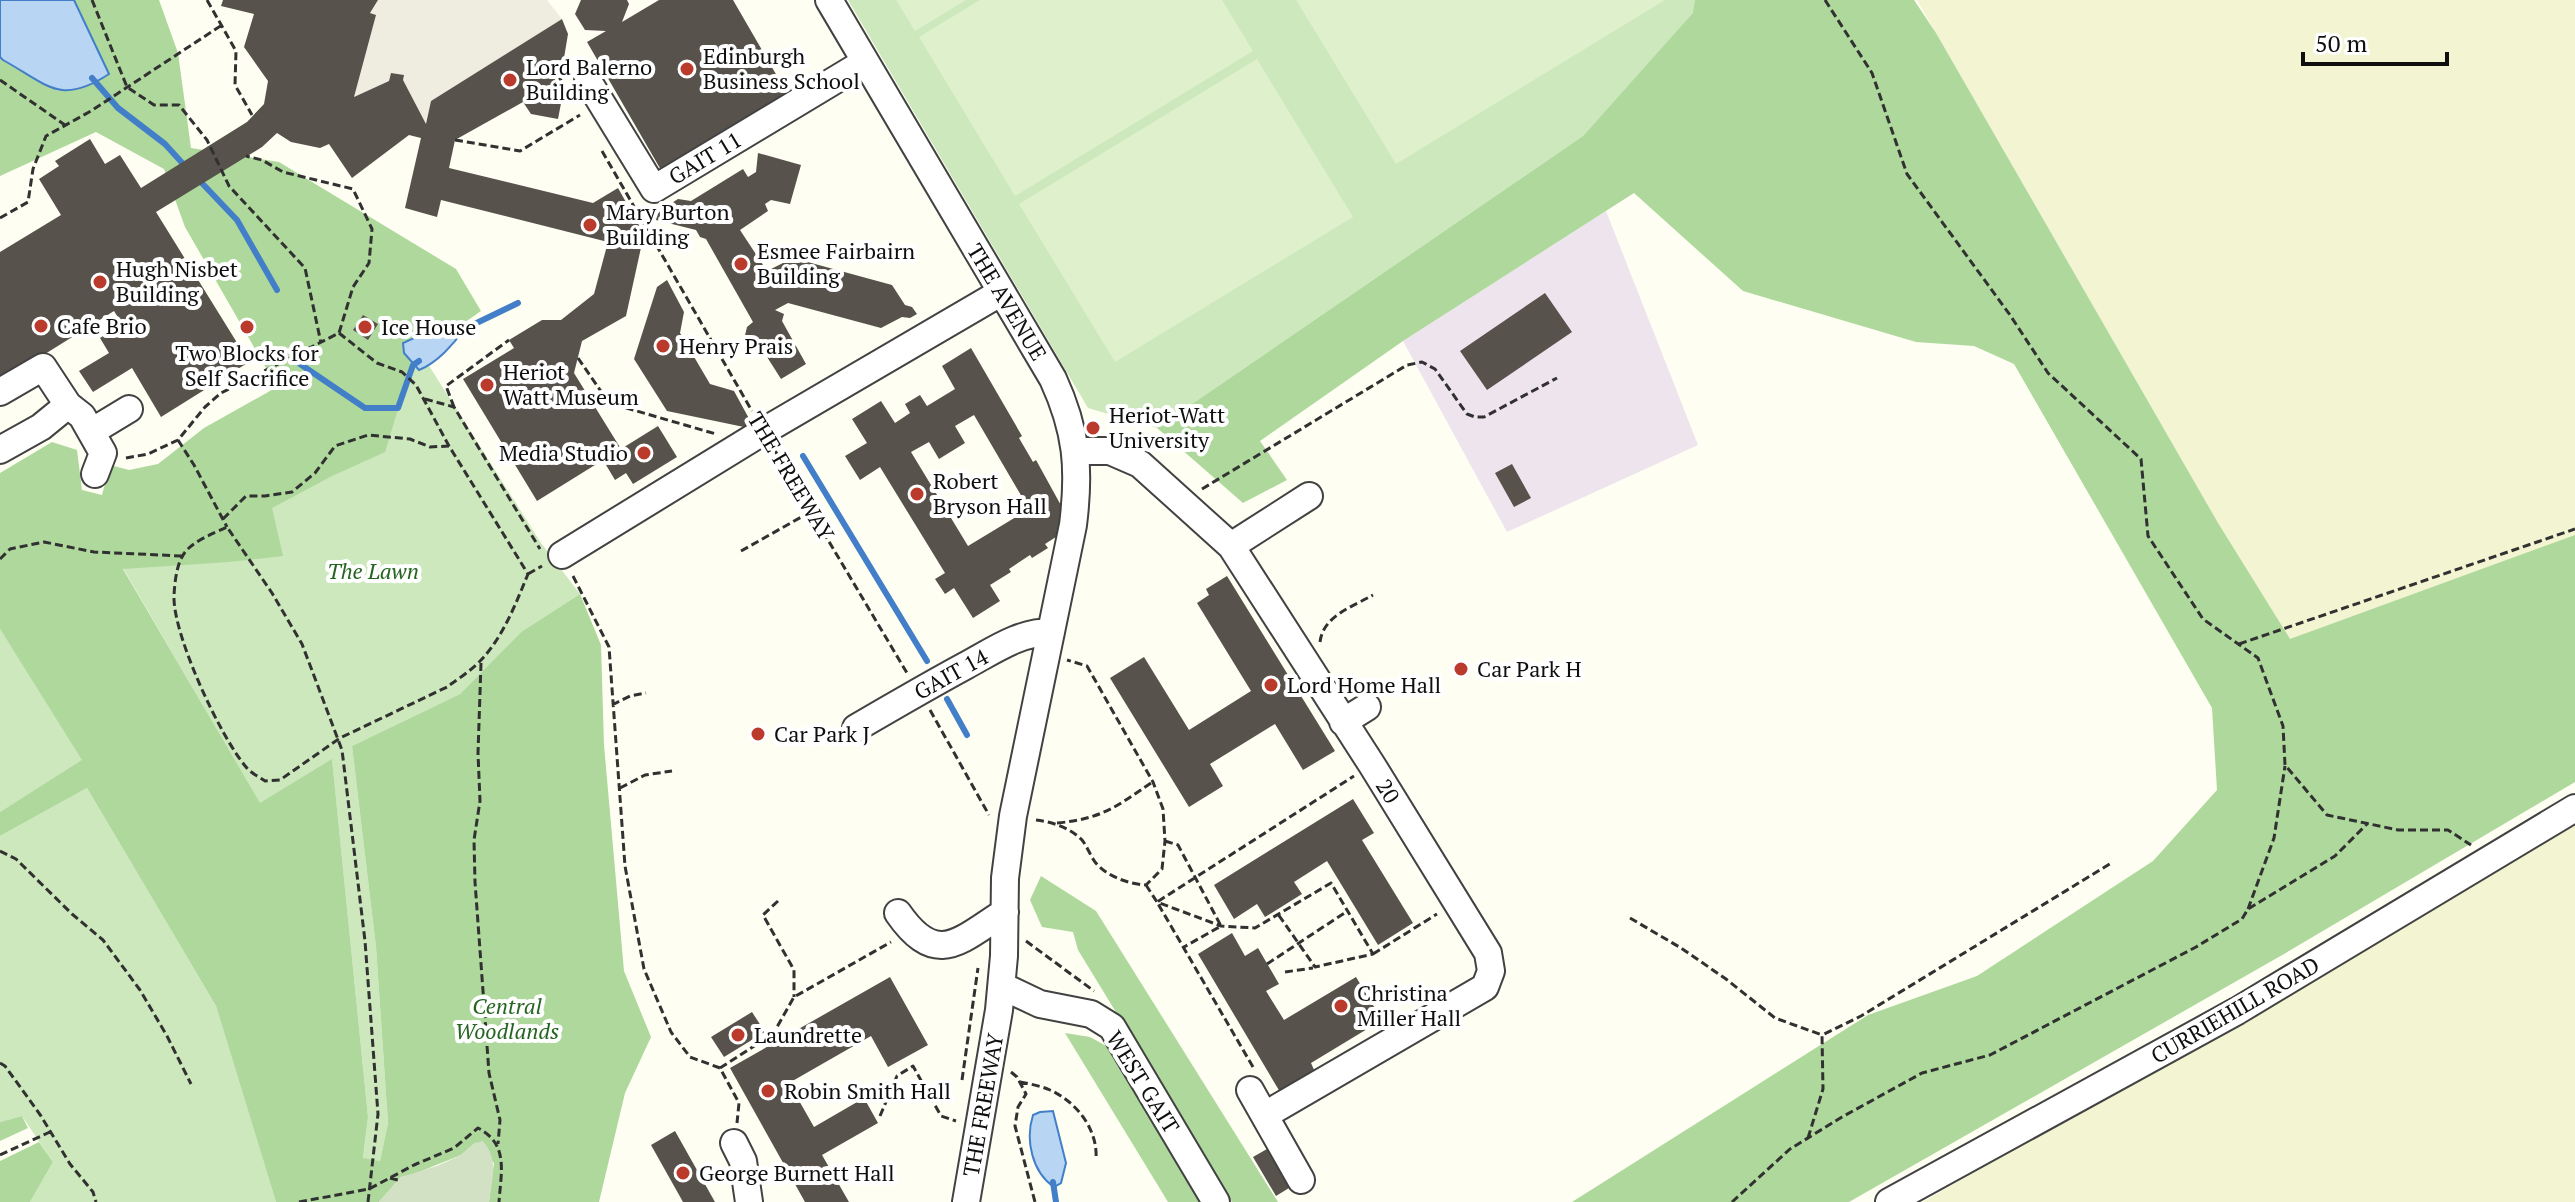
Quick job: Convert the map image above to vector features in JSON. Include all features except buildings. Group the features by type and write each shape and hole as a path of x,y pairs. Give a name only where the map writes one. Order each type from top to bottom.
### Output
{"street":[{"name":"THE AVENUE","path":"829,0 1053,379 1066,407 1076,451 1078,489 1051,632"},
{"name":"GAIT 11","path":"578,87 654,189 865,62"},
{"path":"551,552 1000,293"},
{"path":"0,392 43,367 68,405 82,416 96,453"},
{"path":"0,450 41,427 68,405"},
{"path":"96,453 129,409"},
{"name":"20","path":"1076,451 1110,451 1140,464 1231,546 1488,953 1491,971 1485,987 1265,1115"},
{"path":"1231,546 1309,496"},
{"name":"GAIT 14","path":"856,728 1016,638 1035,632 1051,632"},
{"path":"905,922 936,946 950,945 1005,912 1005,878 998,819 1051,632"},
{"path":"1343,722 1367,707"},
{"name":"CURRIEHILL ROAD","path":"1889,1202 2237,1011 2575,808"},
{"name":"THE FREEWAY","path":"966,1202 1000,998 1005,912"},
{"name":"WEST GAIT","path":"1000,998 1091,1014 1112,1027 1216,1202"},
{"path":"1252,1079 1265,1115 1301,1180"},
{"path":"734,1143 743,1161 749,1202"}],"path":[{"path":"92,0 127,87 154,105 179,105 207,140 229,186 305,268 321,343"},
{"path":"207,0 236,51 235,85 252,115"},
{"path":"1732,1202 1790,1149 1922,1073 1990,1055 2196,947 2242,919 2274,838 2285,765 2283,726 2258,658 2203,619 2148,536 2141,459 2048,373 2010,315 1907,174 1872,73 1825,0"},
{"path":"0,218 28,202 33,169 46,136 222,25"},
{"path":"552,65 578,87"},
{"path":"0,80 65,125"},
{"path":"455,140 520,151 581,115"},
{"name":"THE FREEWAY","path":"597,142 755,436 812,511 998,819"},
{"path":"96,453 119,459 148,454 178,440 221,393 339,333 353,287 369,263 372,229 353,189 283,172 262,160 246,156"},
{"path":"227,527 191,546 182,556 174,598 183,639 202,690 237,756 249,770 265,781 280,780 340,738 447,687 481,660 511,615 528,574 449,446 416,385 402,372 377,363 339,333"},
{"path":"509,340 446,386 454,407 551,552 609,647 625,866 644,969 671,1032 690,1057 720,1068 739,1103 734,1143"},
{"path":"578,358 609,403 755,436"},
{"path":"1182,502 1407,365 1422,362 1435,369 1467,414 1475,417 1484,417 1557,378"},
{"path":"424,399 454,407"},
{"path":"223,519 246,496 292,492 315,473 335,446 368,435 410,439 430,447 449,446"},
{"path":"178,440 227,527 302,644 340,738 365,941 378,1114 368,1202"},
{"path":"741,551 812,511"},
{"path":"2239,644 2575,529"},
{"path":"0,559 10,549 44,542 94,552 182,556"},
{"path":"1320,642 1321,631 1328,621 1373,595"},
{"path":"481,660 480,801 474,840 475,882 489,1073 500,1120 499,1202"},
{"path":"1066,660 1087,666 1153,782 1163,809 1165,841 1162,869 1146,885"},
{"path":"612,705 630,696 646,693"},
{"path":"1157,902 1372,765"},
{"path":"2285,765 2327,815 2398,830 2448,830 2491,859"},
{"path":"620,788 645,775 672,771"},
{"path":"998,819 1057,823 1084,821 1113,809 1153,782"},
{"path":"2248,909 2335,856 2369,822"},
{"path":"1057,823 1081,840 1096,863 1110,875 1146,885"},
{"path":"1165,841 1178,845 1221,926"},
{"path":"0,851 16,859 103,940 140,990 191,1084"},
{"path":"1630,918 1704,964 1775,1018 1822,1035 1861,1016 2113,862"},
{"path":"1157,902 1221,926 1255,928 1331,883 1373,954"},
{"path":"1146,885 1184,947 1252,1079"},
{"path":"778,901 763,915 794,970 794,997"},
{"path":"1285,972 1373,954 1457,901"},
{"path":"1267,964 1346,912"},
{"path":"1278,914 1315,967"},
{"path":"720,1068 773,1034 794,997 905,922"},
{"path":"1184,947 1221,926"},
{"path":"962,1080 979,966"},
{"path":"1808,1138 1823,1089 1822,1035"},
{"path":"991,1062 1003,1066 1019,1081 1026,1094 1018,1107 1015,1126 1035,1202"},
{"path":"0,1063 93,1192 96,1202"},
{"path":"880,1116 897,1076 913,1066 941,1116 956,1121"},
{"path":"1019,1081 1052,1091 1085,1117 1097,1144 1096,1159"},
{"path":"299,1202 369,1189 454,1148 478,1128 498,1144"},
{"path":"0,1155 50,1132"},
{"path":"390,1178 398,1180"}],"shaded area":[{"path":"378,0 547,0 562,19 431,101 426,124 403,75 391,73 389,81 354,97 376,15 370,13"},
{"path":"1606,211 1698,445 1507,532 1403,341"}],"green space":[{"name":"Central Woodlands","path":"74,0 159,0 178,53 191,148 279,162 456,269 481,311 421,353 399,406 385,452 272,508 283,556 123,569 260,803 332,759 368,1117 363,1158 380,1161 388,1123 376,947 352,746 460,694 521,632 580,594 601,645 604,745 624,971 651,1037 625,1093 599,1202 489,1202 494,1163 475,1143 461,1155 401,1177 379,1202 276,1202 216,1006 87,788 0,836 0,812 82,760 0,629 0,473 52,442 77,450 82,490 102,495 110,465 129,470 158,464 204,428 277,387 185,227 164,169 96,132 0,176 0,57 58,91 109,74"},
{"path":"848,0 1695,0 1694,13 1583,136 1157,428 1088,408"},
{"path":"896,0 966,0 915,31"},
{"path":"980,0 1222,0 1253,51 1015,196 919,37"},
{"path":"1296,0 1665,0 1396,164"},
{"path":"1695,0 1914,0 1936,33 2218,523 2290,639 2575,535 2575,782 2284,954 1849,1202 1572,1202 1868,1015 1977,976 2153,861 2217,790 2212,708 2014,364 1974,346 1916,342 1743,291 1634,193 1403,341 1260,441 1287,480 1243,503 1157,428 1583,136 1693,13"},
{"path":"1917,0 2575,0 2575,537 2287,644"},
{"path":"1257,59 1353,217 1115,362 1019,204"},
{"name":"The Lawn","path":"421,353 541,543 580,594 521,632 460,694 352,746 376,947 388,1123 380,1161 363,1159 368,1117 332,760 260,804 123,568"},
{"path":"0,629 83,760 0,812"},
{"path":"87,788 216,1006 276,1202 30,1202 53,1162 22,1116 0,1122 0,836"},
{"path":"2575,824 2575,1202 1923,1202"},
{"path":"1041,876 1096,911 1278,1202 1232,1202 1078,950 1073,932 1042,927 1030,900"},
{"path":"1065,1033 1090,1037 1108,1047 1202,1202 1168,1202"},
{"path":"22,1116 28,1128 0,1141 0,1122"},
{"path":"483,1141 493,1162 489,1202 379,1202 401,1177 437,1166"},
{"path":"39,1142 53,1162 30,1202 0,1202 0,1161"}],"water":[{"path":"0,0 74,0 109,74 92,84 66,90 43,84 3,60 0,57"},
{"path":"436,328 464,329 432,363 419,370 404,353 403,343"},
{"path":"1053,1111 1066,1163 1061,1183 1054,1187 1040,1173 1030,1145 1033,1115"}],"waterway":[{"path":"92,78 118,108 165,144 185,166"},
{"path":"199,180 237,220 277,290"},
{"path":"460,331 518,303"},
{"path":"300,364 365,408 398,408 413,365 419,361"},
{"path":"803,456 927,661"},
{"path":"947,699 967,735"},
{"path":"1053,1182 1056,1202"}],"place":[{"name":"Edinburgh Business School","path":"687,69"},
{"name":"Lord Balerno Building","path":"510,80"},
{"name":"Mary Burton Building","path":"590,225"},
{"name":"Esmee Fairbairn Building","path":"741,264"},
{"name":"Hugh Nisbet Building","path":"100,282"},
{"name":"Cafe Brio","path":"41,326"},
{"name":"Two Blocks for Self Sacrifice","path":"247,327"},
{"name":"Ice House","path":"365,327"},
{"name":"Henry Prais","path":"663,346"},
{"name":"Heriot Watt Museum","path":"487,385"},
{"name":"Heriot-Watt University","path":"1093,428"},
{"name":"Media Studio","path":"644,453"},
{"name":"Robert Bryson Hall","path":"917,494"},
{"name":"Car Park H","path":"1461,669"},
{"name":"Lord Home Hall","path":"1271,685"},
{"name":"Car Park J","path":"758,734"},
{"name":"Christina Miller Hall","path":"1341,1006"},
{"name":"Laundrette","path":"738,1035"},
{"name":"Robin Smith Hall","path":"768,1091"},
{"name":"George Burnett Hall","path":"683,1173"}]}
